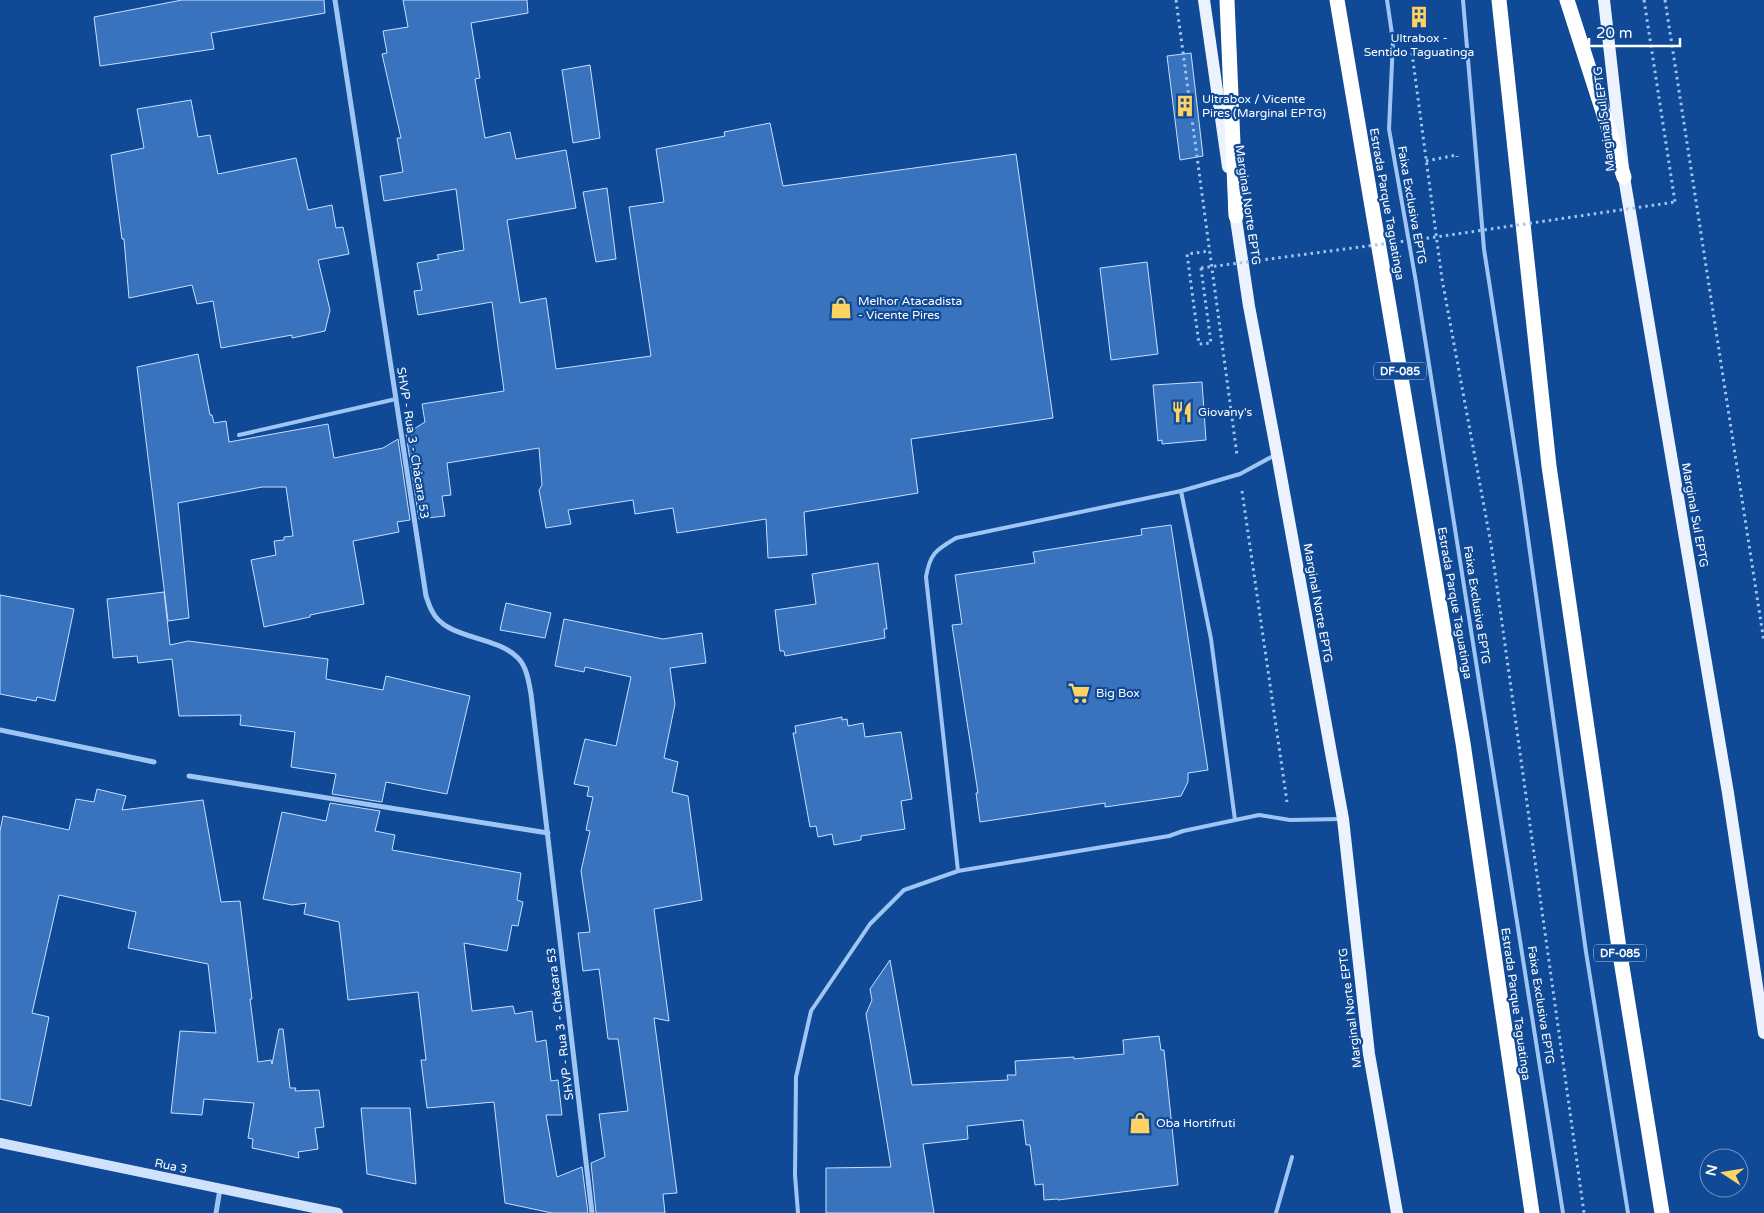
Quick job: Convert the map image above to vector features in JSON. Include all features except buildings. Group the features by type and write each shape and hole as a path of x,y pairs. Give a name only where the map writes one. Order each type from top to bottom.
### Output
{"highway":[{"path":"1227,0 1236,216"},
{"name":"Estrada Parque Taguatinga","path":"1337,0 1463,743 1532,1213"},
{"name":"DF-085","path":"1499,0 1548,466 1619,948 1662,1213"},
{"path":"1567,0 1624,177"}],"main road":[{"name":"Marginal Norte EPTG","path":"1204,0 1248,306 1278,454 1343,819 1369,1054 1396,1213"},
{"name":"Marginal Sul EPTG","path":"1604,0 1624,177 1728,793 1764,1033"},
{"name":"Rua 3","path":"0,1142 338,1213"}],"street":[{"name":"SHVP - Rua 3 - Chácara 53","path":"335,0 426,596 432,612 441,622 453,630 503,646 519,659 527,676 531,694 592,1213"},
{"path":"0,730 154,762"},
{"path":"189,776 548,833"},
{"path":"216,1213 220,1188"}],"lane":[{"name":"Faixa Exclusiva EPTG","path":"1387,0 1394,41 1389,129 1417,292 1563,1213"},
{"path":"1463,0 1484,249 1521,488 1585,942 1628,1213"},
{"path":"239,435 396,399"},
{"path":"958,871 926,577 929,562 935,550 956,538 1181,491 1240,474 1278,454"},
{"path":"1181,491 1211,639 1235,820"},
{"path":"798,1213 795,1175 796,1078 811,1011 870,924 904,890 958,871 1169,836 1183,831 1259,814 1290,820 1343,819"},
{"path":"1276,1213 1292,1157"}],"path":[{"path":"1176,0 1240,474 1290,820"},
{"path":"1210,251 1187,254 1199,344 1211,343 1201,268 1443,236 1675,202 1644,0"},
{"path":"1666,0 1764,642"},
{"path":"1412,47 1442,279 1491,544 1584,1213"},
{"path":"1426,161 1457,155 1458,164"}],"place":[{"name":"Ultrabox - Sentido Taguatinga","path":"1419,17"},
{"name":"Ultrabox / Vicente Pires (Marginal EPTG)","path":"1185,106"},
{"name":"Melhor Atacadista - Vicente Pires","path":"841,308"},
{"name":"Giovany's","path":"1182,412"},
{"name":"Big Box","path":"1079,693"},
{"name":"Oba Hortifruti","path":"1140,1123"}]}
